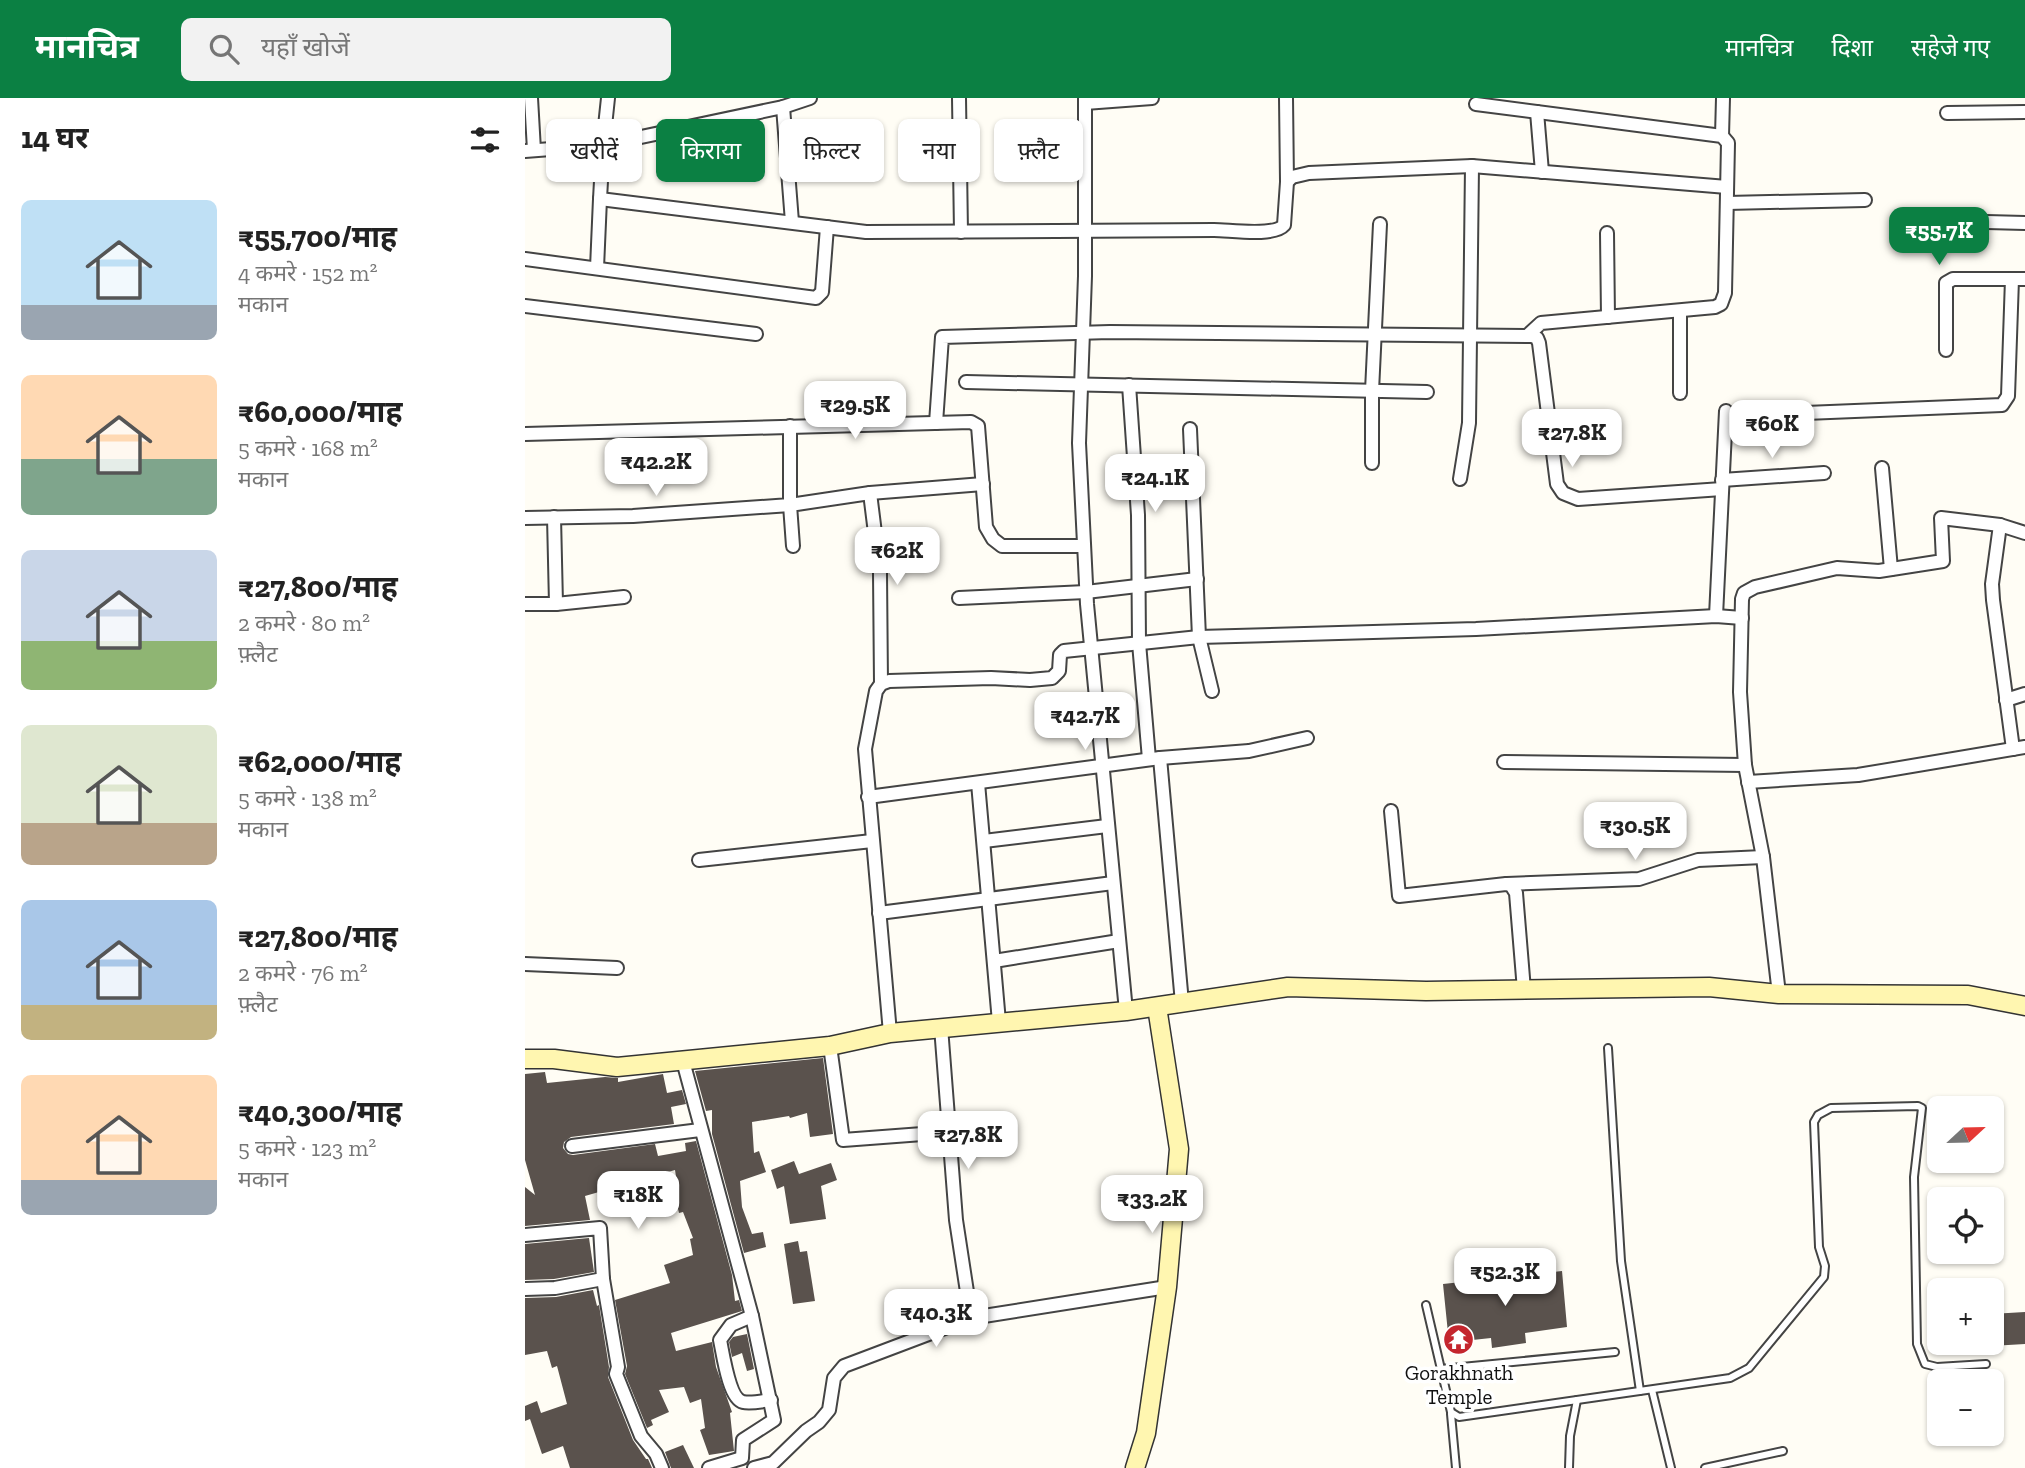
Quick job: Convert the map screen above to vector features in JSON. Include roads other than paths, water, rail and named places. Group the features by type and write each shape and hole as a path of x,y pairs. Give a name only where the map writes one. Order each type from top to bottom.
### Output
{"street":[{"path":"530,150 531,98"},
{"path":"605,119 607,98"},
{"path":"642,137 783,107 810,98"},
{"path":"959,98 961,232"},
{"path":"1126,1011 1086,592 1079,443 1085,230 1085,101 1152,98"},
{"path":"600,199 866,232 1271,232 1284,225 1287,183 1286,98"},
{"path":"1722,136 1723,98"},
{"path":"1476,104 1722,136 1728,143 1724,299 1715,307 1541,323 1527,336"},
{"path":"783,107 792,222"},
{"path":"1537,112 1542,172"},
{"path":"1947,113 2025,112"},
{"path":"1287,183 1292,177 1309,173 1472,166 1727,187"},
{"path":"1460,479 1469,423 1472,166"},
{"path":"597,268 601,182"},
{"path":"1727,203 1865,200"},
{"path":"1948,221 2025,222"},
{"path":"1371,463 1380,224"},
{"path":"525,259 815,298 822,292 827,227"},
{"path":"1607,233 1608,317"},
{"path":"1781,414 2002,405 2008,396 2019,279 1953,279 1946,283 1945,351"},
{"path":"525,306 756,334"},
{"path":"1680,311 1680,393"},
{"path":"936,423 942,337 1082,332 1527,336 1537,338 1539,343 1557,484 1563,493 1579,499 1824,473"},
{"path":"966,383 1427,392"},
{"path":"1129,385 1138,515 1139,643 1182,1003"},
{"path":"1716,616 1726,411"},
{"path":"525,434 971,422 978,426 986,527 993,539 1002,546 1084,546"},
{"path":"790,426 793,546"},
{"path":"1190,429 1199,637 1213,691"},
{"path":"1882,468 1891,569"},
{"path":"525,518 633,516 790,505 870,494 983,484"},
{"path":"870,494 880,573 881,684"},
{"path":"554,517 557,604"},
{"path":"1779,994 1763,857 1745,765 1740,692 1744,593 1755,587 1837,568 1870,571 1943,561 1941,518 2000,525 2025,533"},
{"path":"1748,782 1858,775 2019,748 2006,699 1992,584 2000,525"},
{"path":"959,598 1086,592 1197,579"},
{"path":"525,604 557,604 624,597"},
{"path":"890,1033 867,797 865,749 876,691 881,684 889,681 1052,678 1059,671 1061,653 1199,637 1476,629 1716,616 1742,618"},
{"path":"2006,699 2025,694"},
{"path":"867,797 1154,759 1249,751 1307,738"},
{"path":"1504,762 1745,765"},
{"path":"978,783 999,1022"},
{"path":"1391,811 1399,895 1507,884 1639,879 1698,860 1763,857"},
{"path":"984,841 1107,826"},
{"path":"699,860 871,841"},
{"path":"879,913 1113,883"},
{"path":"1507,884 1511,885 1516,893 1524,990"},
{"path":"994,961 1119,941"},
{"path":"525,964 617,968"},
{"path":"525,1059 554,1059 617,1067 683,1061 831,1046 890,1033 941,1027 1126,1011 1288,987 1426,991 1709,988 1779,994 1968,995 2025,1006"},
{"path":"1135,1468 1146,1433 1167,1287 1178,1149 1157,1007"},
{"path":"941,1027 956,1220 971,1318"},
{"path":"831,1046 843,1140 949,1132"},
{"path":"683,1061 700,1130 724,1207 771,1400 774,1420 743,1440 749,1465"},
{"path":"572,1146 700,1130"},
{"path":"525,1235 600,1228 603,1279 618,1367 616,1374 641,1436 656,1454 662,1468"},
{"path":"525,1289 555,1288 603,1279"},
{"path":"709,1468 773,1463 829,1410 834,1378 844,1366 971,1318 1167,1287"},
{"path":"752,1316 731,1325 720,1340 724,1363 734,1394 739,1400 745,1403 771,1400"}],"lane":[{"path":"1608,1048 1622,1261 1640,1391"},
{"path":"1451,1412 1459,1417 1651,1390 1730,1378 1749,1368 1824,1277 1825,1266 1819,1247 1814,1122 1818,1115 1831,1108 1922,1108 1914,1177 1917,1344 1926,1364 1937,1367 1986,1364"},
{"path":"1426,1305 1451,1412 1455,1468"},
{"path":"1441,1369 1615,1352"},
{"path":"1651,1390 1671,1468"},
{"path":"1569,1468 1568,1449 1577,1400"},
{"path":"1705,1468 1783,1451"}],"place":[{"name":"Gorakhnath Temple","path":"1459,1340"}]}
